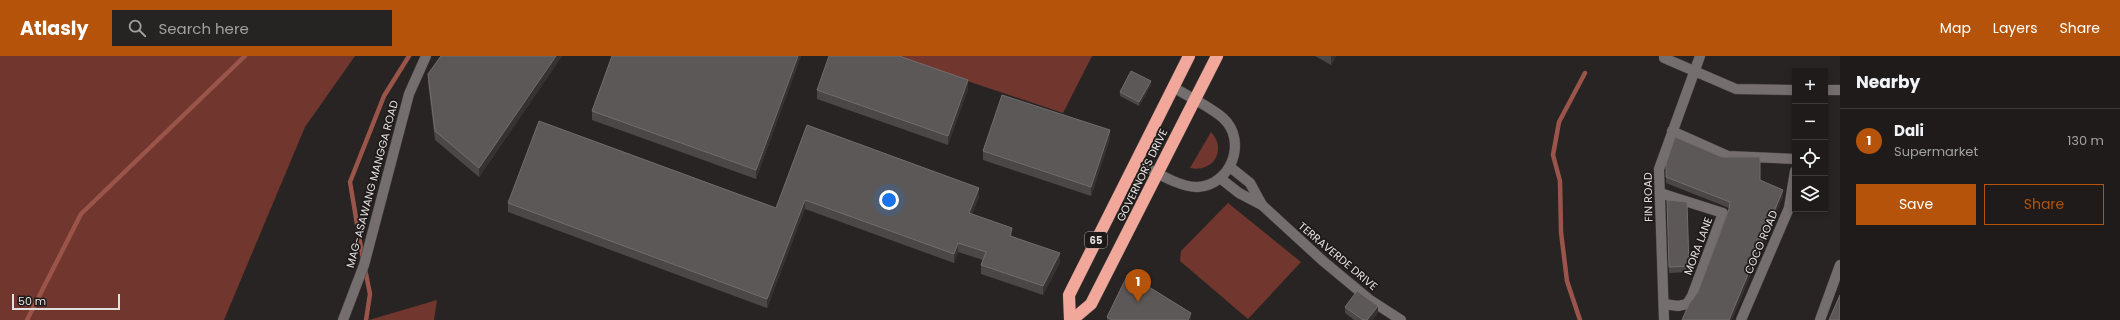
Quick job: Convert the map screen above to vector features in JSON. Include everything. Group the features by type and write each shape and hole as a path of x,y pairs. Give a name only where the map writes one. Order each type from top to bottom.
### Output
{"highway":[{"name":"GOVERNOR'S DRIVE","path":"1071,320 1068,295 1189,56"},
{"name":"GOVERNOR'S DRIVE","path":"1071,320 1091,304 1217,56"}],"street":[{"name":"MAG-ASAWANG MANGGA ROAD","path":"343,320 364,265 409,94 426,56"},
{"name":"FIN ROAD","path":"1664,320 1659,169 1693,70 1700,56"},
{"path":"1664,58 1736,89 1792,90"},
{"path":"1136,162 1187,186 1199,187 1210,184 1220,178 1230,167 1235,154 1235,141 1231,129 1223,118 1173,88"},
{"path":"1828,90 1840,90"},
{"path":"1672,132 1728,156 1792,159"},
{"name":"TERRAVERDE DRIVE","path":"1230,167 1250,182 1262,205"},
{"name":"COCO ROAD","path":"1741,320 1789,208 1794,176"},
{"name":"TERRAVERDE DRIVE","path":"1220,178 1239,194 1262,205 1337,273 1370,300 1398,319"},
{"name":"MORA LANE","path":"1660,193 1723,213 1692,296 1687,304 1678,306 1664,304"},
{"path":"1820,320 1840,265"}],"shaded area":[{"path":"0,56 355,56 305,127 224,320 0,320"},
{"path":"893,56 1092,56 1063,113"},
{"path":"1211,132 1216,139 1218,146 1216,158 1206,167 1198,169 1190,168"},
{"path":"1228,203 1301,262 1248,319 1180,261 1181,251"},
{"path":"437,300 434,320 369,320"}],"building":[{"path":"441,56 556,56 479,168 435,131 428,74"},
{"path":"612,56 798,56 756,170 592,111"},
{"path":"829,56 899,56 968,80 948,136 817,90"},
{"path":"1131,71 1151,81 1139,102 1120,92"},
{"path":"1002,95 1110,130 1091,187 983,151"},
{"path":"539,121 776,208 807,125 979,188 969,213 1012,228 1010,236 1060,253 1043,286 981,265 986,252 958,243 954,254 805,200 767,299 508,203"},
{"path":"1675,137 1722,157 1760,157 1760,180 1783,190 1729,320 1682,320 1689,304 1698,292 1729,209 1730,202 1666,177 1666,164"},
{"path":"1667,200 1687,202 1689,266 1669,267"},
{"path":"1128,274 1191,313 1188,320 1112,320 1107,317"},
{"path":"1357,291 1378,306 1367,320 1363,320 1345,307"},
{"path":"1840,295 1840,320 1829,320"}],"waterway":[{"path":"27,320 81,214 245,56"},
{"path":"363,260 350,182 384,96 409,56"},
{"path":"1580,320 1567,281 1561,232 1560,181 1553,155 1559,122 1585,73"},
{"path":"365,269 370,294 366,320"}],"place":[{"name":"Dali","path":"1138,302"}]}
